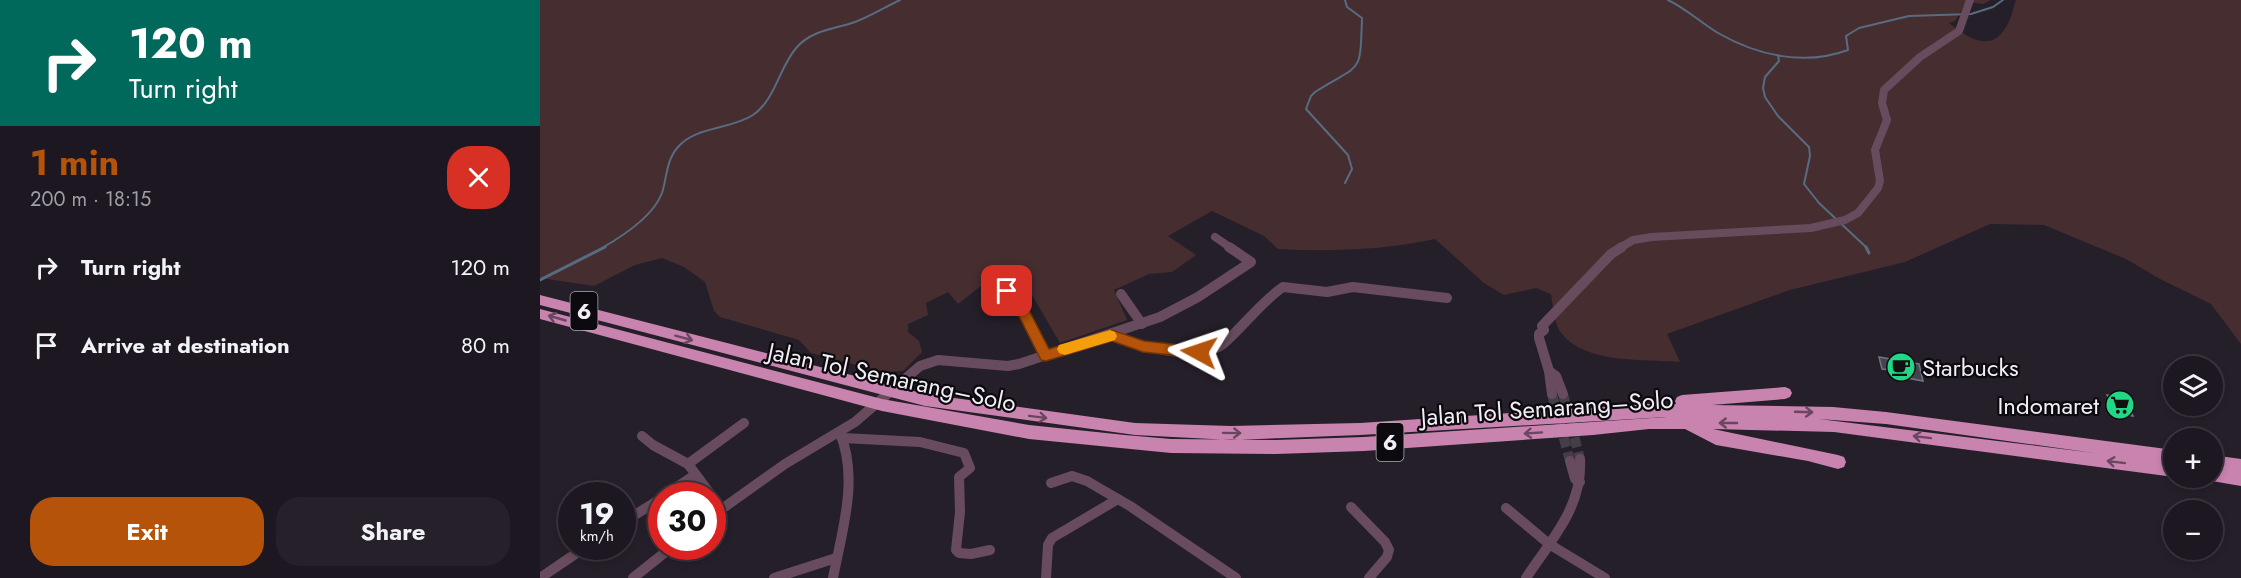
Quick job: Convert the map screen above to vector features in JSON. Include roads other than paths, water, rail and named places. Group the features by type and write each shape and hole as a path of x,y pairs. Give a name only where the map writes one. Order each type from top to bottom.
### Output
{"highway":[{"name":"Jalan Tol Semarang–Solo","path":"540,300 926,400 1135,429 1284,433 1528,420 1679,409 1833,413 1886,418 2163,456"},
{"name":"Jalan Tol Semarang–Solo","path":"540,314 882,405 1029,432 1125,442 1171,446 1276,447 1364,444 1649,423 1834,426 2163,469"},
{"path":"1606,413 1642,405 1785,393"},
{"path":"1687,423 1716,438 1808,454 1838,462"},
{"path":"2223,464 2241,466"},
{"path":"2223,477 2241,479"}],"street":[{"path":"1552,394 1549,371 1539,338 1539,334 1544,330 1542,326 1611,254 1633,240 1652,237 1777,232 1845,220 1867,204 1880,181 1875,150 1887,120 1882,103 1884,90 1920,57 1937,44 1954,36 1962,27 1970,0"},
{"path":"726,505 785,464 841,435 912,371 928,361 1008,366 1046,356 1160,318 1198,297 1251,262 1215,237"},
{"path":"1112,335 1157,349 1209,352 1222,345 1275,291 1283,287 1327,292 1353,287 1447,298"},
{"path":"1003,291 1013,292 1046,356"},
{"path":"1121,294 1142,324"},
{"path":"1549,371 1556,376 1563,394"},
{"path":"688,464 744,423"},
{"path":"841,435 941,446 964,453 970,468 959,477 960,512 956,550 959,553 971,554 990,550"},
{"path":"833,578 845,507 848,467 847,451 841,435"},
{"path":"642,436 653,446 688,464 700,482"},
{"path":"1526,578 1574,506 1580,483 1575,478 1575,460"},
{"path":"686,482 695,476"},
{"path":"1051,483 1076,476 1118,499 1236,578"},
{"path":"1046,578 1049,541 1118,499"},
{"path":"1351,507 1389,550 1387,557 1369,578"},
{"path":"1506,508 1549,543 1605,578"},
{"path":"774,578 836,558"},
{"path":"540,578 566,560"},
{"path":"633,578 656,560"}],"waterway":[{"path":"602,248 628,232 652,210 662,193 671,158 685,140 694,135 744,120 761,108 791,55 803,41 817,33 861,20 900,0"},
{"path":"1345,0 1347,7 1362,18 1359,59 1350,71 1315,92 1306,109 1348,155 1352,169 1345,183"},
{"path":"1668,0 1733,41 1749,48 1778,55"},
{"path":"1778,55 1799,58 1832,55 1848,50 1846,36 1859,28 1909,16 1971,14 1993,7 2003,0"},
{"path":"1778,55 1779,61 1765,77 1763,88 1765,97 1778,116 1809,147 1810,156 1804,184 1819,203 1866,247"},
{"path":"540,280 605,247"},
{"path":"1866,247 1869,253"}],"tunnel":[{"path":"1552,394 1570,461"},
{"path":"1563,394 1580,459"}],"place":[{"name":"Starbucks","path":"1901,367"},
{"name":"Indomaret","path":"2120,405"}]}
